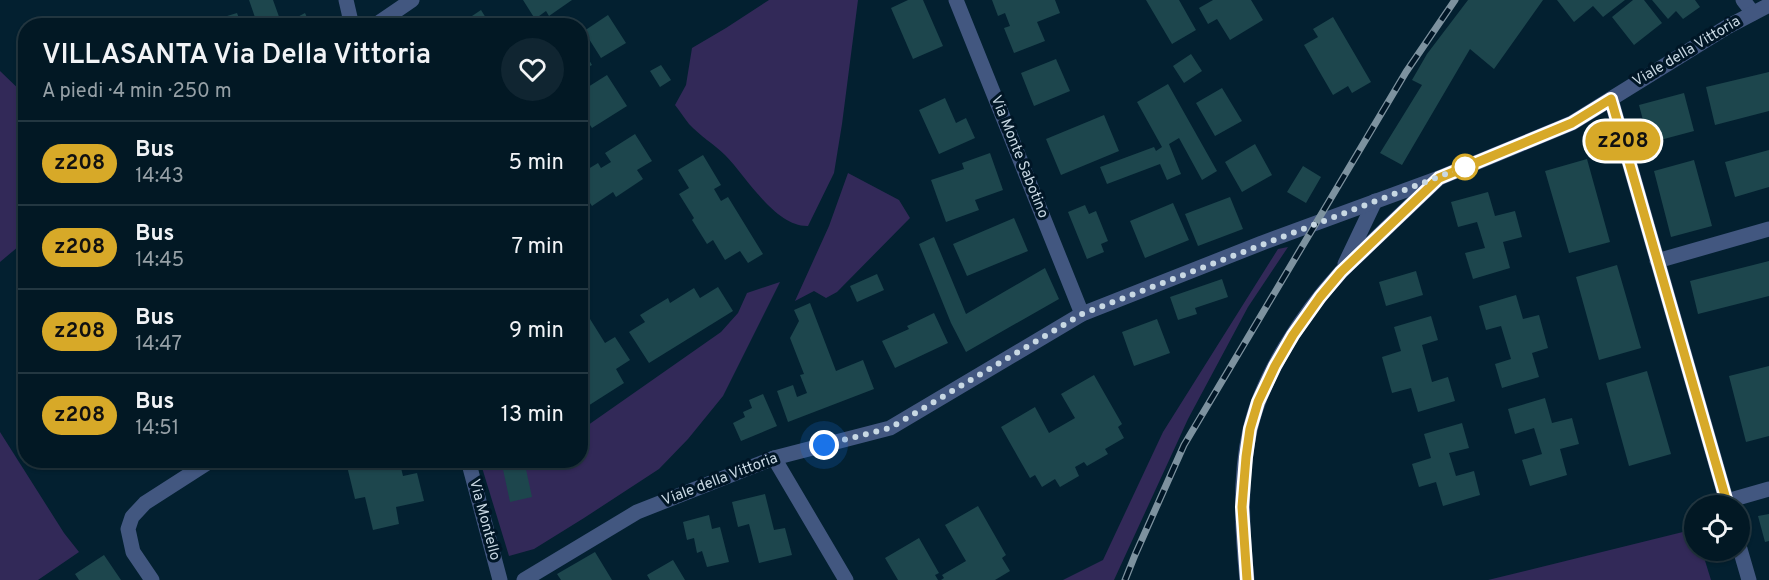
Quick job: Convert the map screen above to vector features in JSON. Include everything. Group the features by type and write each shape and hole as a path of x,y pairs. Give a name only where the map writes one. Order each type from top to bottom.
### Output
{"street":[{"path":"346,0 350,18"},
{"path":"386,18 412,0"},
{"name":"Via Monte Sabotino","path":"956,0 1082,314"},
{"path":"1743,0 1754,13"},
{"name":"Viale della Vittoria","path":"524,580 637,512 774,458 890,428 1082,314 1439,178 1572,123 1727,27 1769,5"},
{"path":"1611,99 1725,495"},
{"path":"1247,580 1242,507 1246,457 1258,402 1284,349 1320,297 1341,272 1439,178"},
{"path":"1341,272 1375,201"},
{"path":"1657,261 1769,230"},
{"path":"774,458 846,580"},
{"path":"152,580 133,552 128,529 132,517 145,503 200,468"},
{"name":"Via Montello","path":"470,468 500,580"},
{"path":"1750,495 1769,489"},
{"path":"1743,561 1749,580"}],"shaded area":[{"path":"769,0 858,0 834,173 808,226 796,224 773,210 725,155 689,124 675,105 686,85 692,48"},
{"path":"0,71 18,88 18,247 0,262"},
{"path":"848,173 899,200 910,218 837,292 826,298 814,291 795,301 829,226"},
{"path":"1288,247 1248,307 1188,419 1114,580 1063,580 1103,560 1163,432 1278,249"},
{"path":"780,282 723,396 688,439 659,469 534,549 509,556 482,468 588,468 588,425 721,332 738,313 747,293"},
{"path":"0,432 18,460 18,468 23,468 64,533 79,552 38,580 0,580"},
{"path":"1684,532 1684,561 1705,561 1711,580 1488,580"}],"building":[{"path":"249,0 273,0 279,18 255,18"},
{"path":"523,0 572,0 549,16 546,11 534,18"},
{"path":"908,0 923,0 943,46 913,59 891,8"},
{"path":"992,0 1055,0 1060,13 1037,22 1045,41 1014,53 1004,28 1010,26 1005,13 998,16"},
{"path":"1146,0 1179,0 1196,30 1172,44"},
{"path":"1213,0 1251,0 1263,20 1230,40 1217,19 1208,24 1199,8"},
{"path":"1468,0 1543,0 1494,69 1470,49 1402,165 1380,153 1422,85 1412,80 1427,54"},
{"path":"1557,0 1625,0 1603,17 1593,6 1574,22"},
{"path":"1633,0 1644,0 1662,23 1634,45 1612,17"},
{"path":"1652,0 1695,0 1700,7 1683,19 1676,11 1668,19"},
{"path":"481,10 486,18 469,18"},
{"path":"237,13 239,18 220,18"},
{"path":"305,13 307,18 295,18"},
{"path":"608,15 626,43 601,58 588,37 588,28"},
{"path":"1333,17 1371,82 1352,93 1348,86 1333,95 1304,45 1318,37 1313,29"},
{"path":"1191,54 1202,71 1184,83 1173,66"},
{"path":"1056,59 1070,91 1034,106 1021,73"},
{"path":"661,65 671,80 660,87 650,71"},
{"path":"1769,72 1769,111 1715,125 1706,87"},
{"path":"607,75 627,106 592,128 588,122 588,87"},
{"path":"1168,84 1217,171 1202,180 1179,138 1169,144 1181,174 1167,180 1160,164 1107,184 1100,167 1154,147 1156,151 1162,147 1137,102"},
{"path":"1222,88 1242,121 1215,136 1196,103"},
{"path":"1684,93 1694,131 1649,143 1639,105"},
{"path":"945,98 956,123 966,118 975,138 939,154 919,110"},
{"path":"1104,115 1119,151 1061,175 1046,139"},
{"path":"635,134 652,161 637,170 643,179 616,197 613,192 592,206 588,200 588,169 598,163 601,168 611,162 605,153"},
{"path":"1255,144 1272,175 1242,192 1225,162"},
{"path":"1769,150 1769,187 1735,197 1725,162"},
{"path":"990,153 1003,190 975,200 979,210 946,222 931,180 964,169 962,163"},
{"path":"703,155 721,185 714,189 721,201 728,197 763,254 748,263 740,251 725,260 713,240 707,244 679,194 689,188 678,170"},
{"path":"1587,159 1610,242 1569,253 1545,171"},
{"path":"1694,160 1712,226 1671,237 1654,171"},
{"path":"1303,166 1321,177 1306,203 1287,192"},
{"path":"1488,192 1495,216 1515,211 1522,237 1503,242 1510,268 1473,279 1465,253 1485,248 1477,222 1458,227 1451,202"},
{"path":"1230,197 1243,229 1198,246 1185,214"},
{"path":"1173,203 1189,240 1145,258 1130,221"},
{"path":"1085,205 1089,214 1096,211 1108,241 1101,244 1104,252 1087,259 1068,212"},
{"path":"1014,218 1028,251 967,276 953,244"},
{"path":"934,237 966,314 1045,268 1059,299 966,352 951,323 919,244"},
{"path":"1769,261 1769,296 1698,314 1690,281"},
{"path":"1617,265 1641,348 1599,360 1576,277"},
{"path":"1416,271 1423,295 1386,306 1379,282"},
{"path":"877,274 884,290 857,302 850,286"},
{"path":"1222,279 1228,297 1195,308 1197,314 1178,320 1170,297"},
{"path":"718,287 733,311 649,363 629,332 645,322 640,315 668,298 670,303 694,288 700,298"},
{"path":"1516,295 1523,319 1539,315 1548,348 1532,353 1539,377 1502,388 1495,364 1511,359 1501,326 1486,330 1479,306"},
{"path":"810,303 836,371 863,360 874,389 788,422 777,391 793,385 797,397 807,393 800,375 804,374 790,338 799,321 794,310"},
{"path":"934,313 948,343 895,368 882,341 909,329 907,326"},
{"path":"588,316 605,343 615,337 630,360 616,369 624,383 588,406"},
{"path":"1431,316 1438,340 1422,345 1432,382 1448,377 1455,401 1418,412 1411,388 1392,393 1382,357 1401,351 1394,327"},
{"path":"1157,319 1170,353 1134,366 1122,332"},
{"path":"1769,366 1769,436 1746,442 1729,376"},
{"path":"1647,371 1671,454 1629,466 1606,383"},
{"path":"1094,375 1122,424 1118,427 1124,438 1105,449 1108,454 1087,466 1084,462 1075,467 1079,476 1060,487 1055,479 1042,487 1035,475 1030,478 1001,427 1035,407 1049,433 1075,418 1061,394"},
{"path":"763,394 777,426 741,441 733,423 745,417 743,412 752,408 749,400"},
{"path":"1545,398 1552,423 1572,418 1579,444 1560,449 1567,475 1530,486 1522,460 1542,454 1534,428 1515,434 1508,409"},
{"path":"1462,423 1469,448 1449,453 1456,476 1474,471 1480,495 1443,506 1436,482 1419,487 1412,464 1431,458 1424,434"},
{"path":"347,468 401,468 403,476 417,473 424,501 396,507 399,524 373,530 365,497 355,499"},
{"path":"503,468 526,468 532,497 510,502"},
{"path":"765,494 774,530 785,528 792,555 759,563 749,524 738,527 732,502"},
{"path":"978,506 1006,555 1002,558 1010,571 995,580 941,580 944,578 942,575 966,561 945,525"},
{"path":"1769,514 1769,541 1765,542 1758,516"},
{"path":"709,515 712,529 720,527 729,562 707,567 702,551 697,553 694,538 687,540 683,522"},
{"path":"919,538 939,573 935,575 938,580 898,580 885,558"},
{"path":"595,552 612,580 561,580 557,574"},
{"path":"104,555 121,580 79,580 75,574"},
{"path":"673,560 685,580 650,580 647,575"}],"railway":[{"path":"1125,580 1184,445 1406,72 1455,0"}],"bus line":[{"name":"z208","path":"1247,580 1242,507 1250,429 1258,402 1284,349 1320,297 1341,272 1439,178 1572,123 1611,99 1725,495"}],"route":[{"path":"824,445 890,428 1082,314 1472,164 1465,167"}]}
